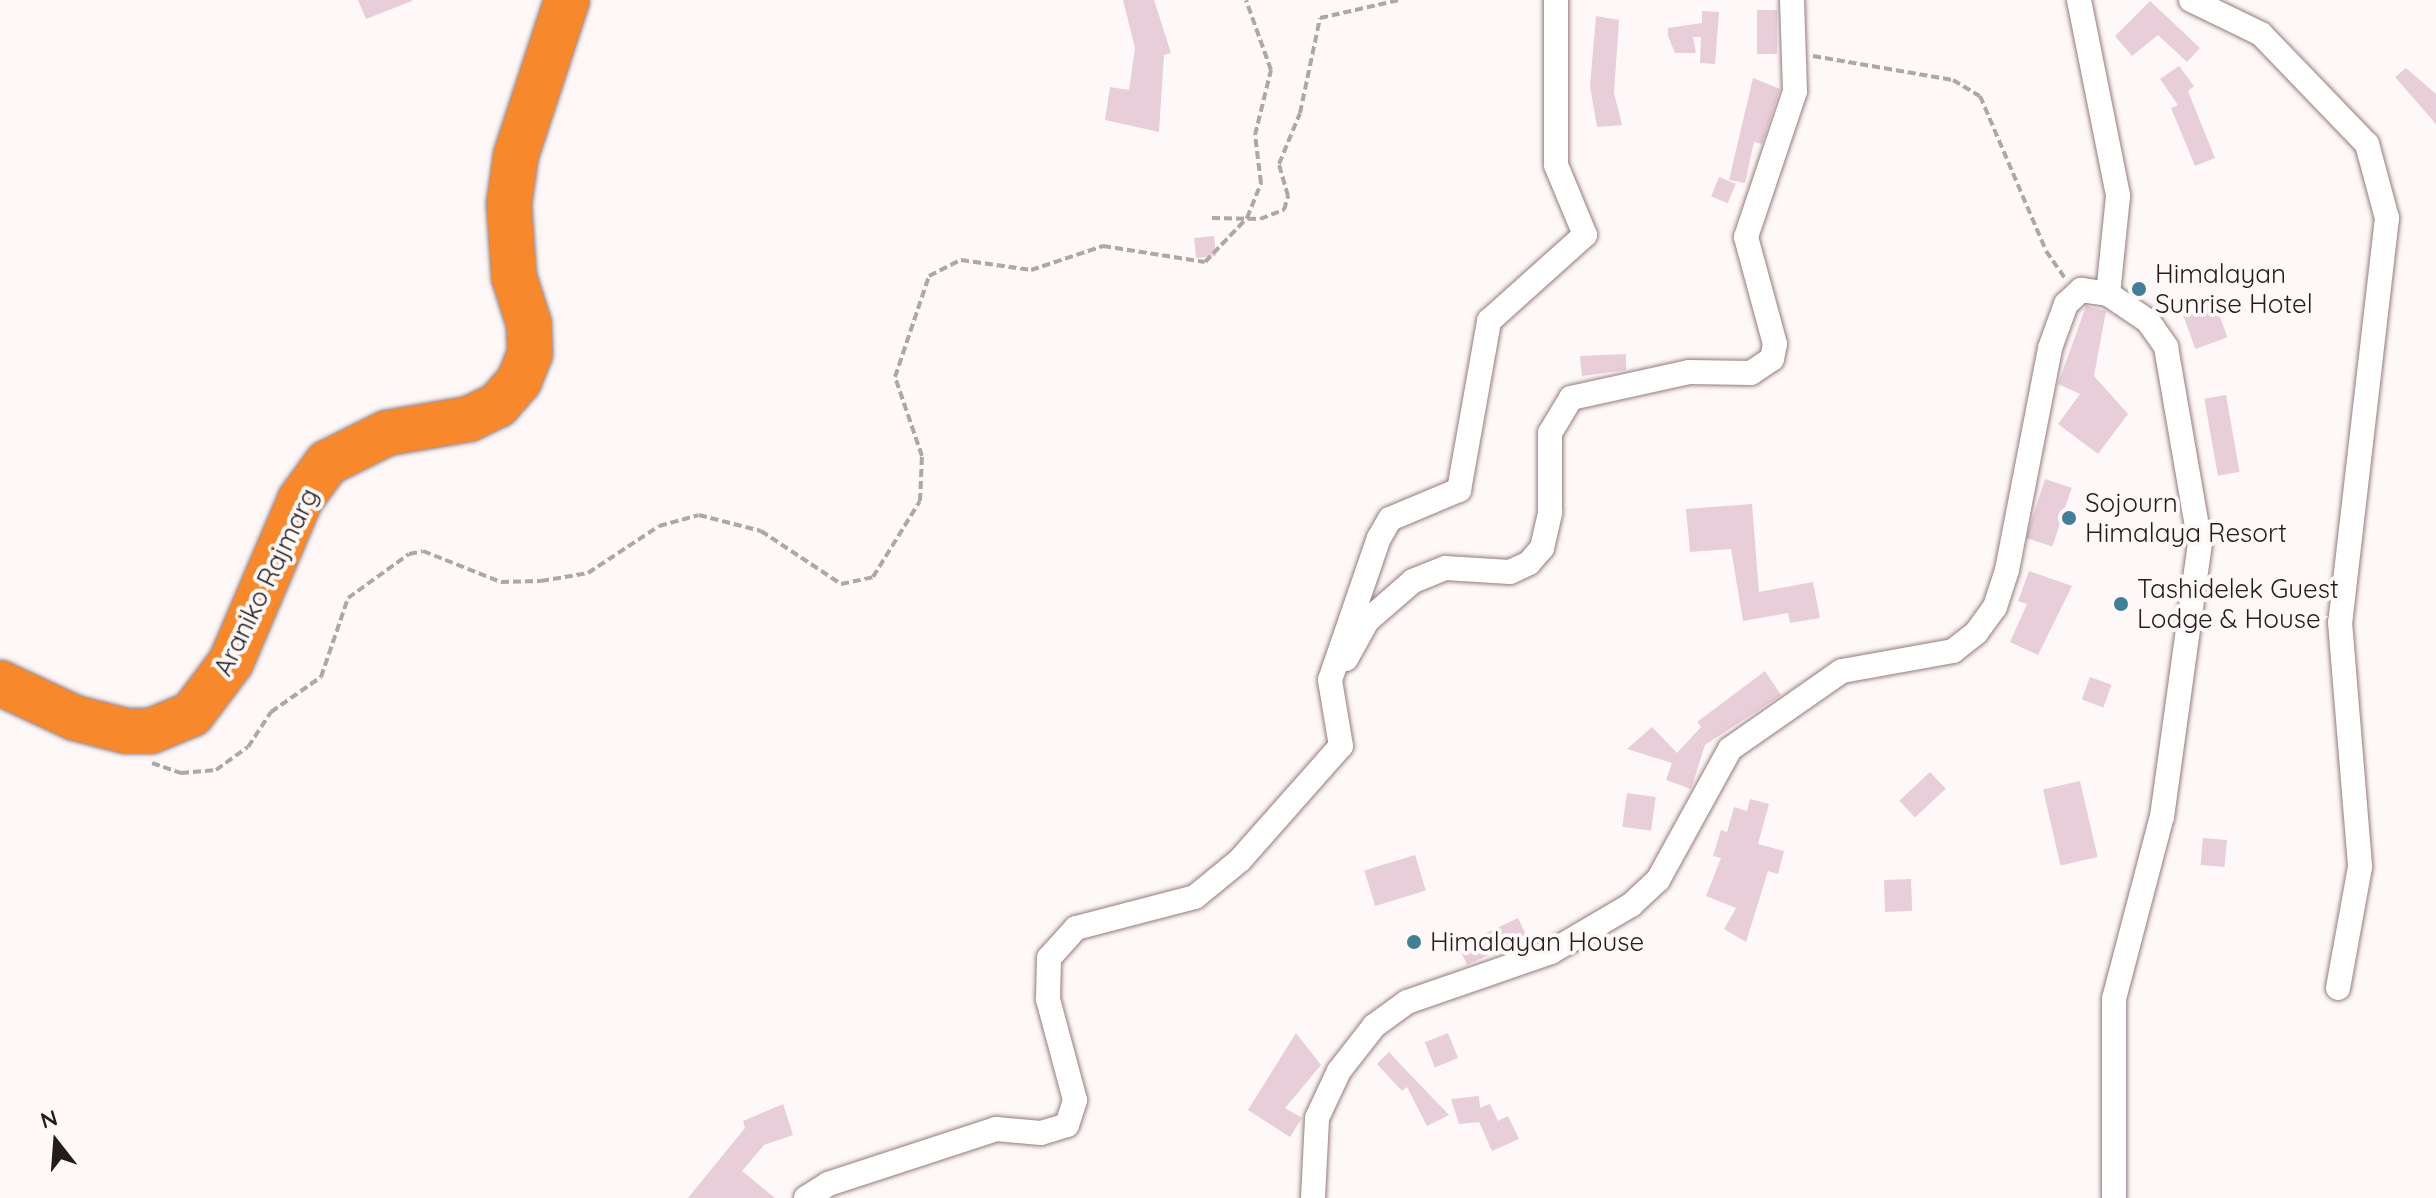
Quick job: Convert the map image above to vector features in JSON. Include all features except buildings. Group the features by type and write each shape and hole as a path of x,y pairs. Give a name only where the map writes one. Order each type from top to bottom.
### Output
{"highway":[{"name":"Araniko Rajmarg","path":"0,683 75,718 126,731 170,726 209,698 300,500 327,463 387,433 469,419 498,405 519,381 530,354 529,324 514,277 509,204 516,155 567,0"}],"street":[{"path":"806,1198 828,1184 996,1129 1041,1133 1067,1125 1075,1100 1048,999 1049,958 1076,928 1195,897 1240,860 1341,746 1339,718 1330,680 1379,538 1390,519 1459,490 1489,321 1585,235 1556,165 1556,0"},
{"path":"1339,718 1347,654 1367,621 1413,581 1445,568 1510,572 1542,548 1550,433 1571,398 1689,372 1751,373 1772,359 1775,344 1746,237 1787,126 1795,53 1792,0"},
{"path":"2079,0 2118,196 2108,294"},
{"path":"2191,0 2261,34 2367,144 2387,218 2340,622 2360,867 2338,988"},
{"path":"1313,1198 1317,1118 1339,1071 1374,1026 1407,1002 1551,952 1631,905 1658,880 1730,749 1842,671 1953,651 1976,633 1995,607 2007,570 2050,348 2066,304 2081,290 2108,294 2148,321 2166,347 2200,543 2162,816 2114,999 2114,1198"}],"path":[{"path":"126,731 154,765 181,773 216,770 248,747 271,712 321,677 348,598 395,562 423,551 501,582 541,581 588,573 659,526 699,515 761,531 841,584 873,577 920,501 922,456 895,377 929,276 961,260 1031,270 1103,246 1205,262 1247,218 1261,183 1255,135 1271,70 1246,0"},
{"path":"1212,218 1247,218 1284,210 1288,196 1279,164 1300,113 1320,18 1399,0"},
{"path":"1795,53 1953,80 1980,96 2046,251 2081,290"}],"place":[{"name":"Himalayan Sunrise Hotel","path":"2139,289"},
{"name":"Sojourn Himalaya Resort","path":"2069,518"},
{"name":"Tashidelek Guest Lodge & House","path":"2121,604"},
{"name":"Himalayan House","path":"1414,942"}]}
